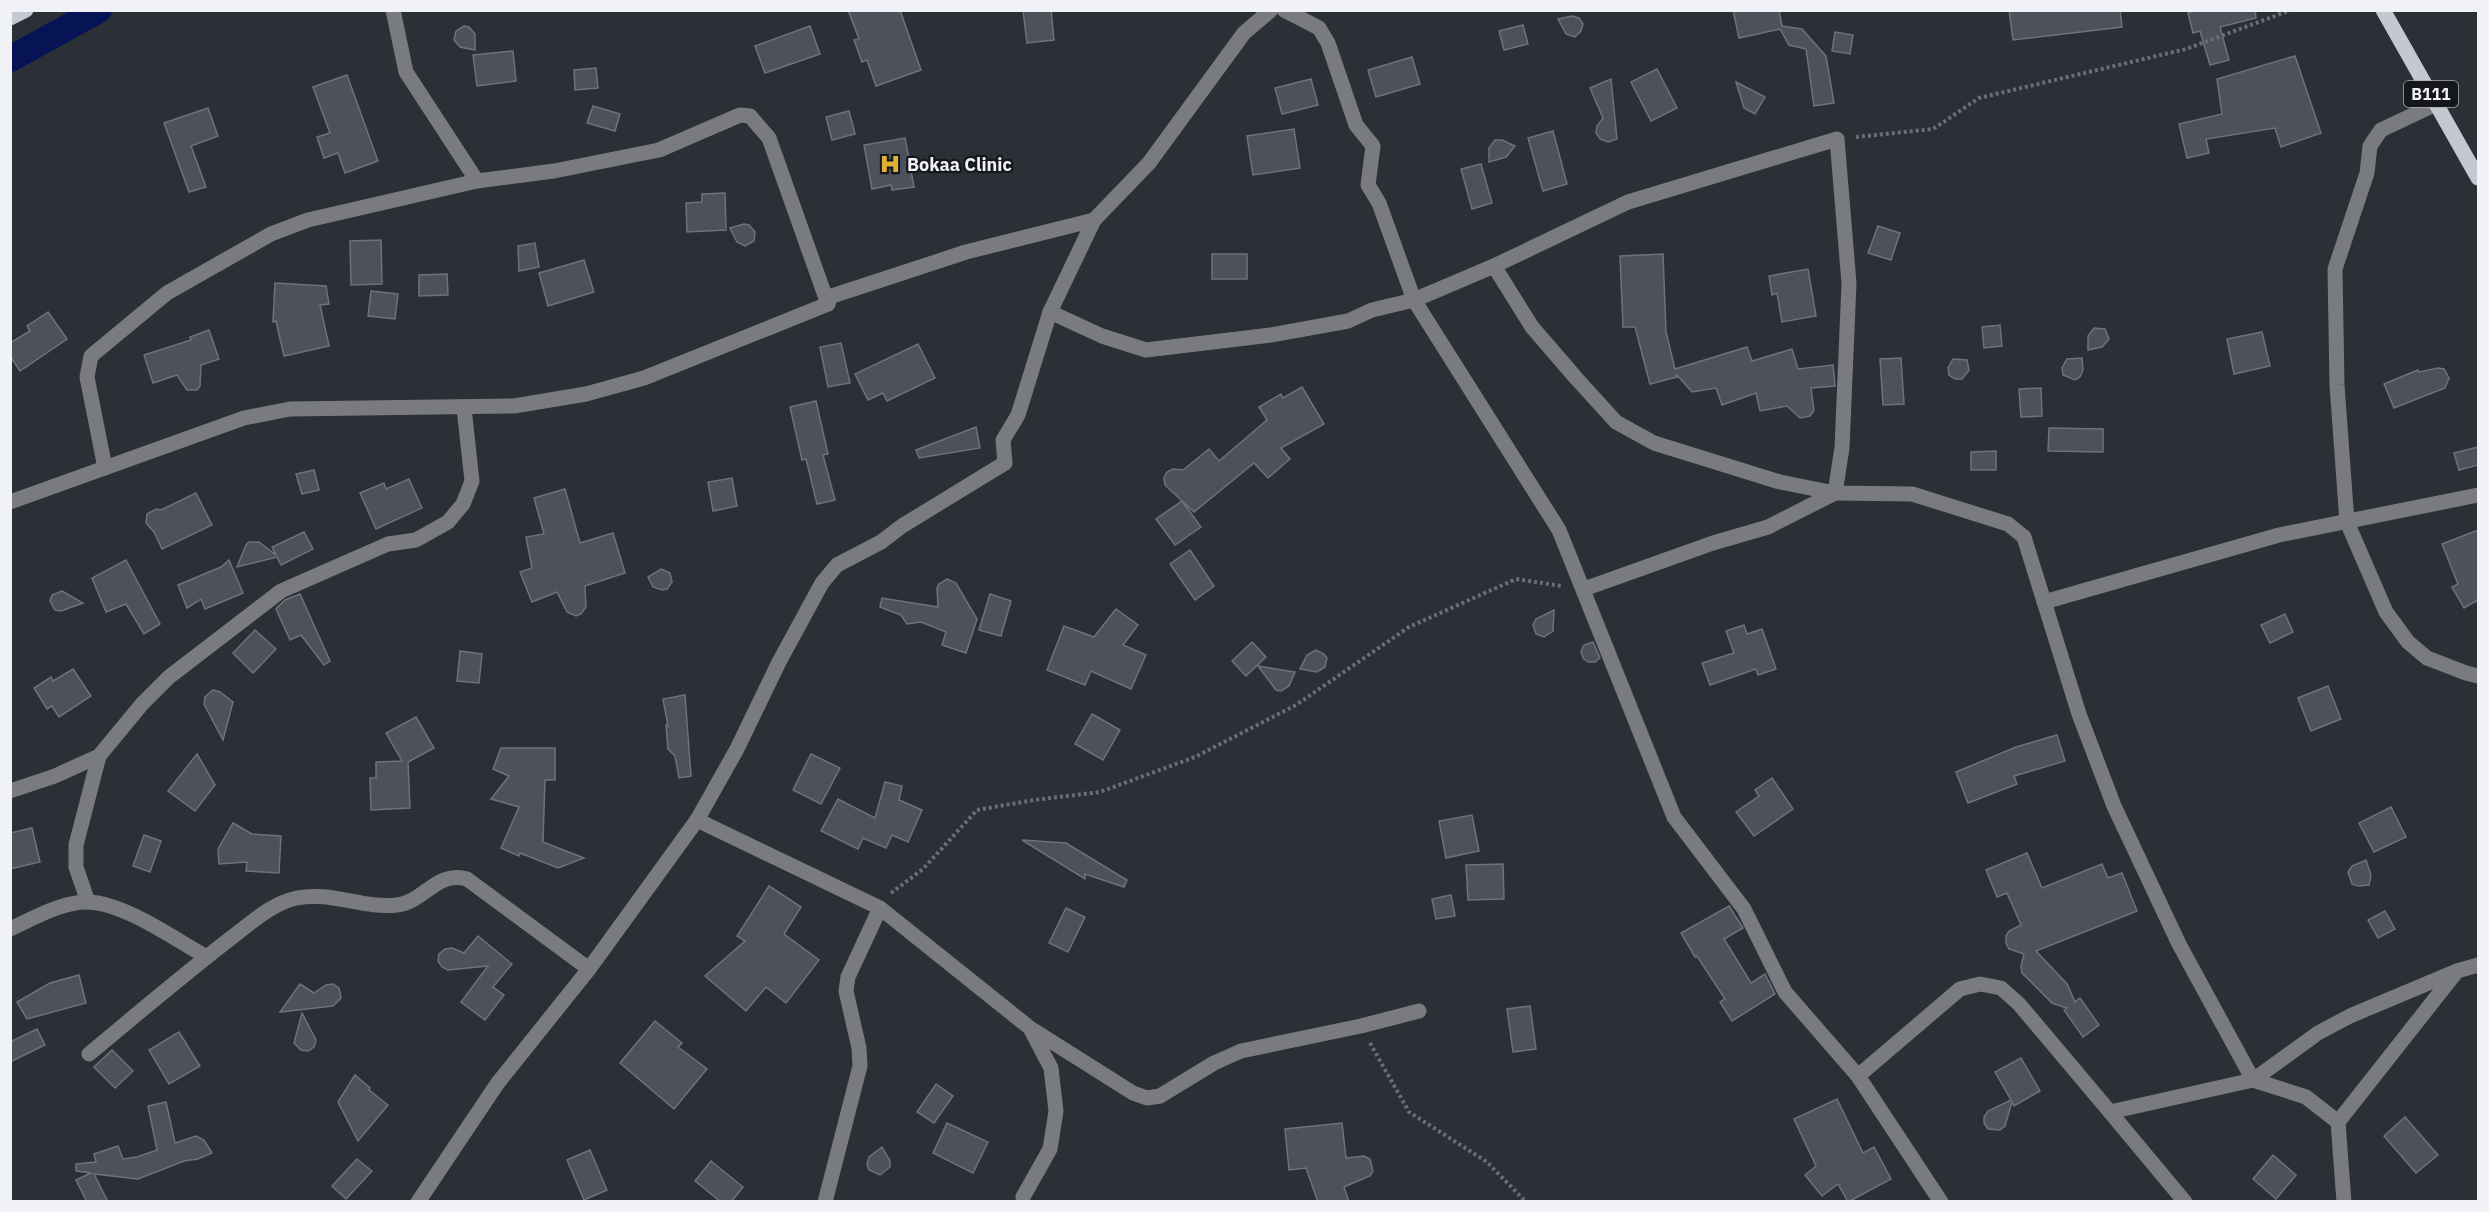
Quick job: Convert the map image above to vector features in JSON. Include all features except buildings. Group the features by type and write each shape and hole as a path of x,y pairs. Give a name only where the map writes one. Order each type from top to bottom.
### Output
{"main road":[{"path":"10,18 26,10"},
{"name":"B111","path":"2383,10 2478,178"}],"street":[{"path":"393,10 406,72 477,181"},
{"path":"418,1202 497,1083 589,969 697,820 737,749 779,662 822,583 837,566 881,542 902,526 1005,463 1003,440 1018,415 1050,312 1094,220 1149,163 1244,33 1271,10"},
{"path":"1284,10 1319,28 1328,43 1356,125 1373,146 1368,185 1378,203 1414,300 1559,530 1674,817 1744,909 1785,992 1858,1076 1941,1202"},
{"path":"2436,104 2381,130 2370,146 2367,173 2335,269 2337,385 2347,522 2386,612 2408,642 2427,658 2466,674 2478,676"},
{"path":"105,468 87,377 91,356 167,293 271,234 308,220 477,181 554,171 659,150 740,115 750,116 769,138 828,304"},
{"path":"1050,312 1102,336 1146,350 1271,335 1347,321 1372,310 1414,300 1494,266 1628,202 1838,139 1849,283 1842,448 1835,492"},
{"path":"828,304 829,297 955,256 1094,220"},
{"path":"1494,266 1532,327 1616,422 1654,443 1780,482 1835,492 1912,494 2008,524 2024,537 2079,714 2114,806 2179,944 2253,1080 2306,1097 2338,1122"},
{"path":"10,501 268,412 290,409 514,406 586,394 644,378 828,304"},
{"path":"10,791 55,776 99,756 169,677 281,591 388,544 416,540 448,522 463,504 472,482 464,408"},
{"path":"1584,589 1713,543 1768,527 1835,492"},
{"path":"2044,602 2279,535 2478,495"},
{"path":"88,902 75,867 76,845 99,756"},
{"path":"697,820 880,908 1030,1028 1133,1093 1148,1098 1160,1096 1234,1053 1419,1011"},
{"path":"89,1054 259,917 278,904 297,898 324,896 384,906 400,905 416,898 446,878 458,876 467,879 589,969"},
{"path":"10,929 65,906 88,902 117,907 207,957"},
{"path":"825,1202 860,1066 859,1048 846,991 848,977 880,908"},
{"path":"2110,1112 2253,1080 2318,1033 2350,1016 2478,964"},
{"path":"2344,1202 2338,1122 2457,971"},
{"path":"1858,1076 1960,989 1980,984 2001,988 2019,1004 2185,1202"},
{"path":"1023,1197 1050,1149 1056,1111 1052,1068 1030,1028"}],"path":[{"path":"1838,139 1933,129 1979,98 2186,49 2291,10"},
{"path":"880,908 884,899 922,869 977,810 1100,792 1195,757 1296,705 1409,627 1516,579 1584,589"},
{"path":"1360,1026 1408,1112 1487,1162 1526,1202"}],"waterway":[{"path":"10,59 99,10"}],"place":[{"name":"Bokaa Clinic","path":"890,164"}]}
